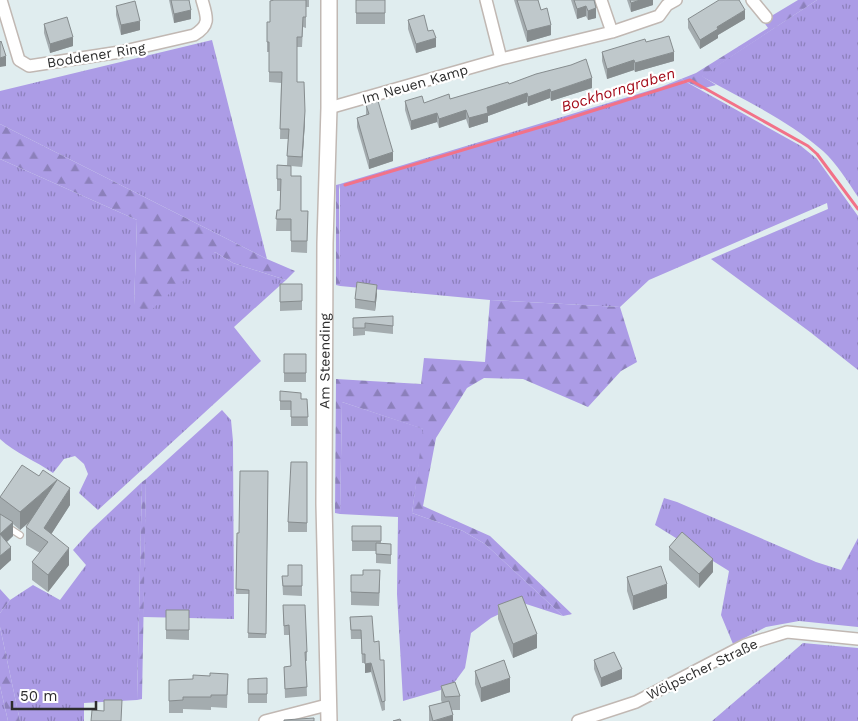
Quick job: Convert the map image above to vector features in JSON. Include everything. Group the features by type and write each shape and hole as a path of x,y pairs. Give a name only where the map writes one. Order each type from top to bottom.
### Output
{"street":[{"name":"Boddener Ring","path":"1,0 19,60 29,66 120,52 194,35 203,30 207,23 202,0"},
{"name":"Am Steending","path":"329,0 329,108 325,243 324,504 327,705 329,721"},
{"path":"486,0 501,59"},
{"path":"602,0 612,32"},
{"name":"Im Neuen Kamp","path":"329,108 501,59 612,32 659,16 667,6 676,0"},
{"path":"752,0 766,17"},
{"name":"Wölpscher Straße","path":"578,721 636,702 744,645 787,632 858,639"},
{"path":"265,721 327,705"}],"lane":[{"path":"0,522 20,535"}],"green space":[{"path":"798,0 817,0 702,76 716,85 701,89 681,79 696,73 768,28 763,21"},
{"path":"817,0 858,0 858,197 842,173 823,151 795,129 701,76"},
{"path":"212,40 267,259 0,124 0,91"},
{"path":"681,79 801,146 817,159 858,216 858,370 711,259 828,209 827,203 649,280 620,307 490,300 340,286 340,184 661,87"},
{"path":"0,124 267,259 295,271 286,280 233,263 215,252 148,313 134,305 137,220 0,159"},
{"path":"0,159 137,220 134,305 215,252 233,263 286,280 234,327 261,361 98,510 79,493 88,474 84,464 75,456 64,459 53,473 12,449 0,439"},
{"path":"340,184 340,286 336,285 336,185"},
{"path":"490,300 620,307 637,362 621,371 588,407 523,379 484,378 467,388 436,438 423,506 490,536 572,614 563,616 485,544 463,531 412,513 423,429 342,402 340,514 335,513 336,379 421,384 424,358 485,362"},
{"path":"342,402 424,429 412,513 463,531 485,544 563,616 523,603 491,618 471,633 465,668 451,687 403,701 397,594 398,517 340,514"},
{"path":"222,410 231,420 233,441 234,619 143,617 146,479"},
{"path":"146,479 142,699 137,700 142,482"},
{"path":"142,482 137,700 84,703 84,721 20,721 0,627 0,613 10,600 33,585 60,600 86,565 73,550 91,530"},
{"path":"664,498 816,562 841,570 858,538 858,627 799,621 766,627 733,644 721,615 729,571 655,525"},
{"path":"0,589 10,600 0,613"},
{"path":"0,627 20,721 8,721 0,686"},
{"path":"803,643 858,648 858,721 712,721"},
{"path":"0,686 8,721 0,721"}],"building":[{"path":"171,0 189,0 191,10 174,14"},
{"path":"306,0 306,17 303,17 302,37 297,37 297,82 304,82 305,111 302,157 287,156 289,129 280,129 282,72 269,72 267,22 270,22 270,1"},
{"path":"356,0 385,0 385,13 356,13"},
{"path":"517,0 538,0 541,10 547,8 551,25 527,31"},
{"path":"574,0 594,0 596,8 588,11 586,6 577,9"},
{"path":"719,0 739,0 745,10 700,40 688,19"},
{"path":"135,1 140,21 121,25 116,6"},
{"path":"424,15 428,31 433,30 436,38 416,44 408,20"},
{"path":"67,17 73,37 50,44 44,24"},
{"path":"669,36 674,52 635,63 634,60 607,69 602,52 645,39 646,42"},
{"path":"0,42 6,56 0,58"},
{"path":"586,59 592,78 551,92 550,89 528,97 527,93 487,107 488,113 469,118 466,110 439,119 437,113 411,121 405,101 422,96 424,103 449,94 450,99 508,82 509,84"},
{"path":"378,101 393,152 369,160 357,118 369,114 366,105"},
{"path":"277,165 291,166 291,176 301,176 301,211 308,211 307,241 291,241 291,219 276,219 277,210 280,210 281,179 277,179"},
{"path":"357,282 377,285 375,302 355,299"},
{"path":"280,284 302,284 302,301 280,302"},
{"path":"393,316 393,326 365,323 365,328 353,328 353,318"},
{"path":"284,354 306,354 306,373 284,373"},
{"path":"280,391 301,393 301,399 307,399 308,417 291,417 291,401 280,401"},
{"path":"291,462 307,462 307,523 288,522"},
{"path":"22,465 39,476 43,470 70,488 44,528 69,548 48,575 32,562 48,542 26,527 57,480 20,512 0,497"},
{"path":"240,471 268,471 266,634 248,633 249,590 236,589"},
{"path":"0,514 13,522 0,534"},
{"path":"352,526 381,526 381,541 352,541"},
{"path":"682,532 713,559 699,574 669,547"},
{"path":"0,534 11,547 0,556"},
{"path":"376,543 391,544 391,555 376,554"},
{"path":"288,565 302,565 302,586 283,586 282,576 288,576"},
{"path":"661,566 667,584 633,596 627,577"},
{"path":"363,570 380,570 379,593 351,592 351,575 363,575"},
{"path":"522,596 537,634 513,644 498,605"},
{"path":"283,605 305,605 307,687 285,689 284,667 291,666 289,625 284,626"},
{"path":"166,610 189,610 189,630 166,630"},
{"path":"372,616 374,642 379,641 380,660 384,660 385,701 382,702 371,663 365,664 365,654 362,654 361,630 351,630 350,617"},
{"path":"614,652 622,669 601,678 594,660"},
{"path":"504,660 510,678 481,688 475,671"},
{"path":"210,673 228,674 227,695 183,697 183,700 169,701 169,680 193,679 193,675 210,676"},
{"path":"267,678 267,694 248,694 248,679"},
{"path":"455,682 460,696 445,697 441,686"},
{"path":"104,700 122,700 121,721 91,721 92,710 104,711"},
{"path":"449,701 453,715 433,721 429,706"},
{"path":"314,718 314,721 284,721 284,720"}],"waterway":[{"name":"Bockhorngraben","path":"345,185 554,123 690,80 808,146 817,154 858,209"}]}
